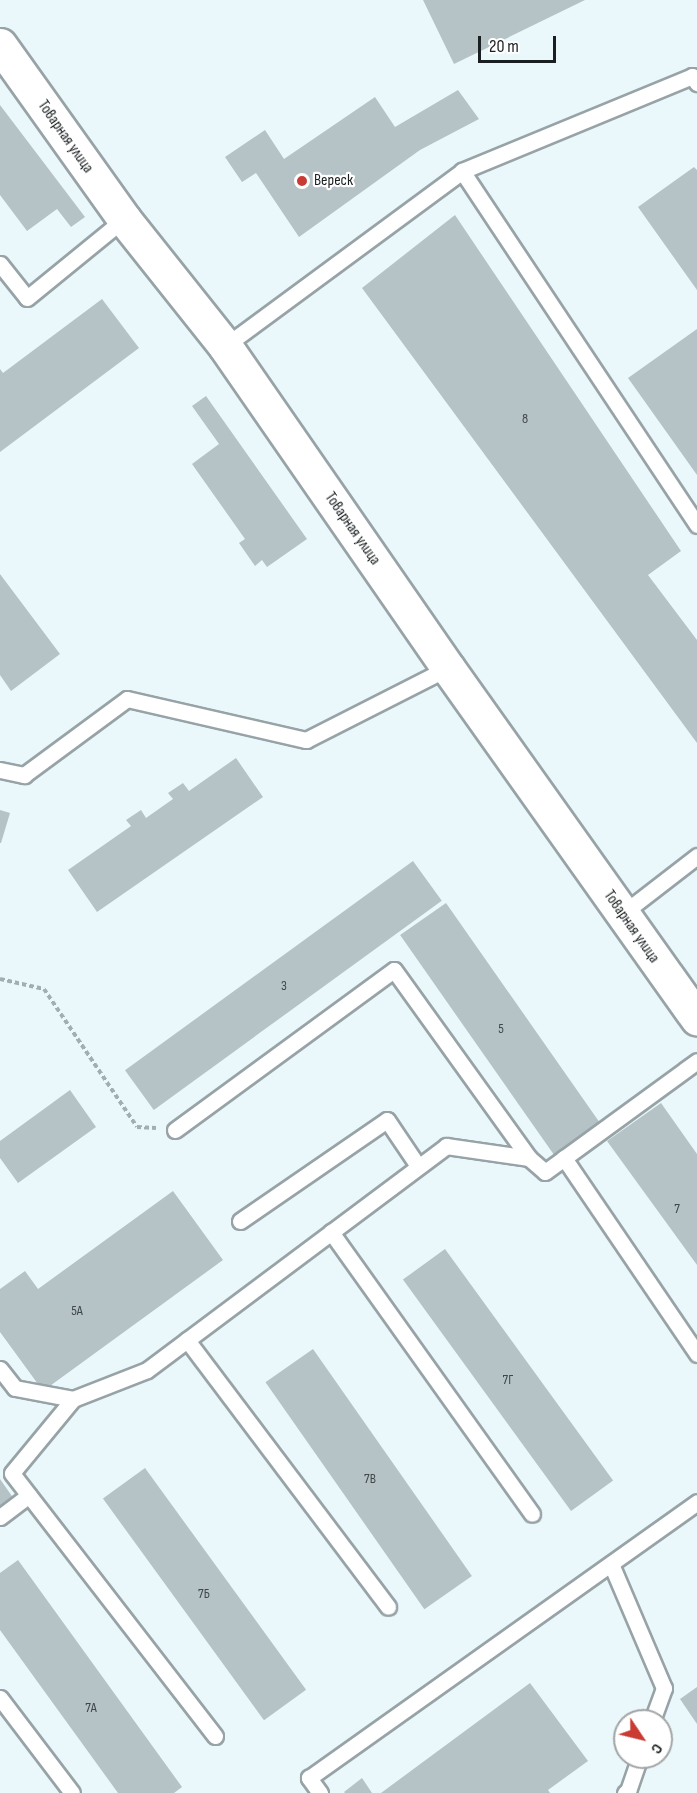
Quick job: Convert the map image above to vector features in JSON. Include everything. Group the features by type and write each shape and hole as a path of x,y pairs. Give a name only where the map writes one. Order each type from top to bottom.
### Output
{"street":[{"name":"Товарная улица","path":"0,45 124,219 225,346 448,668 697,1018"}],"lane":[{"path":"225,346 462,171 692,76 697,83"},
{"path":"462,171 697,525"},
{"path":"0,264 27,297 124,219"},
{"path":"0,770 24,775 127,699 306,740 448,668"},
{"path":"622,914 697,856"},
{"path":"175,1130 394,970 530,1158 545,1172 697,1061"},
{"path":"240,1221 387,1120 418,1166"},
{"path":"215,1736 12,1473 74,1399 147,1370 446,1146 530,1158"},
{"path":"564,1158 697,1354"},
{"path":"331,1232 532,1514"},
{"path":"187,1340 387,1607"},
{"path":"0,1369 15,1388 74,1399"},
{"path":"0,1517 29,1495"},
{"path":"320,1793 309,1779 697,1502"},
{"path":"611,1564 664,1688 656,1709"},
{"path":"0,1698 72,1793"},
{"path":"628,1792 636,1769"}],"path":[{"path":"0,979 44,989 137,1126 175,1130"}],"building":[{"path":"423,0 585,0 454,64"},
{"path":"458,90 479,119 420,150 299,237 256,173 242,182 225,157 265,130 284,159 375,97 395,127"},
{"path":"0,105 85,217 71,227 57,209 27,231 0,195"},
{"path":"694,167 697,170 697,290 638,207"},
{"path":"455,215 681,551 648,575 697,640 697,743 362,288"},
{"path":"102,299 139,348 0,452 0,369 3,373"},
{"path":"697,329 697,475 628,378"},
{"path":"206,396 307,539 267,567 262,560 255,566 239,543 245,539 192,464 219,444 192,406"},
{"path":"0,574 60,654 11,691 0,675"},
{"path":"236,758 263,797 97,912 68,870 131,826 126,820 141,810 146,818 173,799 168,793 183,783 189,791"},
{"path":"0,810 10,813 1,843 0,843"},
{"path":"413,861 442,901 154,1110 125,1070"},
{"path":"446,903 601,1124 555,1156 400,935"},
{"path":"70,1090 96,1127 18,1183 0,1158 0,1141"},
{"path":"661,1103 697,1154 697,1265 607,1141"},
{"path":"173,1191 223,1260 43,1391 0,1332 0,1289 25,1271 38,1289"},
{"path":"445,1249 613,1480 571,1511 403,1280"},
{"path":"313,1349 472,1576 424,1609 265,1382"},
{"path":"145,1468 306,1690 264,1720 103,1499"},
{"path":"0,1479 14,1499 0,1509"},
{"path":"18,1560 182,1787 174,1793 118,1793 0,1630 0,1573"},
{"path":"530,1683 588,1761 548,1790 550,1793 381,1793"},
{"path":"697,1687 697,1724 680,1699"},
{"path":"362,1778 372,1793 344,1792"}],"place":[{"name":"Вереск","path":"302,181"}]}
